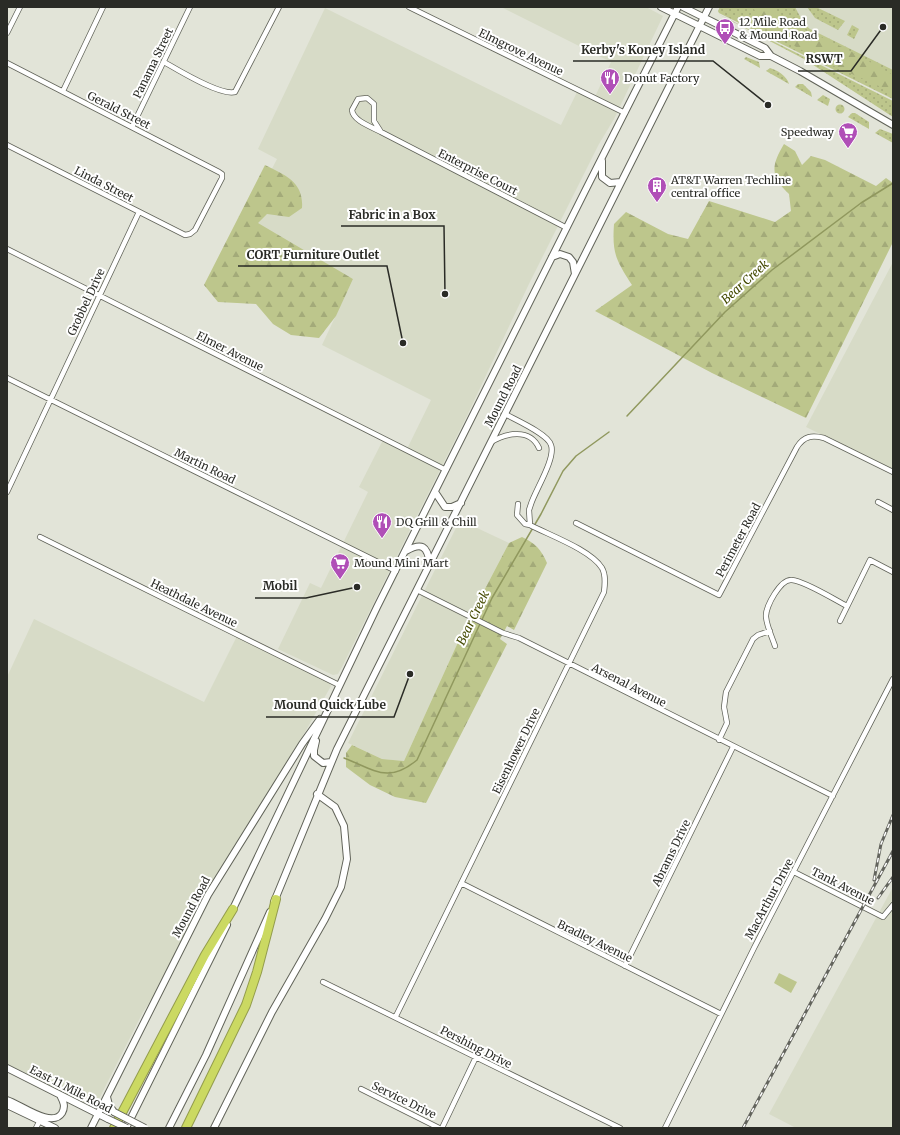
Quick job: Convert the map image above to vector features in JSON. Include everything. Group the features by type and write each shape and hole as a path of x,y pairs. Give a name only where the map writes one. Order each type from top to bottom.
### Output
{"highway":[{"path":"186,1128 246,1005 257,972 276,899"},
{"path":"114,1128 201,961 233,908"}],"main road":[{"path":"661,7 760,56 771,56"},
{"name":"Mound Road","path":"126,1128 225,930 233,908 339,685 678,7"},
{"path":"683,7 765,48 771,56 823,83 893,125"},
{"name":"Mound Road","path":"169,1128 206,1055 276,899 331,762 709,7"},
{"path":"603,155 601,171 602,177 610,183 621,182"},
{"path":"552,257 560,254 569,257 573,262 575,274"},
{"path":"435,492 445,507 452,507 461,503"},
{"path":"405,551 415,546 422,547 426,550 430,563"},
{"name":"Mound Road","path":"91,1128 208,896 302,744 329,707"},
{"path":"322,722 314,750 314,756 323,763 331,762"},
{"path":"214,1128 272,1012 328,914 341,887 347,859 344,826 335,807 317,794"},
{"name":"East 11 Mile Road","path":"7,1068 126,1128"},
{"path":"7,1100 52,1119 58,1116 64,1108 63,1100 59,1094"},
{"path":"107,1097 110,1107 114,1112 145,1128"},
{"path":"7,1105 55,1128"}],"street":[{"path":"7,33 20,7"},
{"path":"63,92 103,7"},
{"name":"Panama Street","path":"132,127 190,7"},
{"path":"164,62 214,87 228,92 235,92 279,7"},
{"name":"Elmgrove Avenue","path":"409,7 625,113"},
{"name":"Gerald Street","path":"7,63 222,174 221,182 193,233"},
{"name":"Enterprise Court","path":"381,132 375,124 374,104 367,98 358,99 352,107 353,114 358,119 381,132 567,228"},
{"name":"Linda Street","path":"7,145 179,233 185,235 193,233"},
{"name":"Grobbel Drive","path":"7,492 139,212"},
{"name":"Elmer Avenue","path":"7,249 446,470"},
{"name":"Martin Road","path":"7,378 396,571"},
{"path":"505,414 544,436 552,447 551,458 530,504 530,525"},
{"path":"491,442 502,436 513,434 532,438 539,448"},
{"name":"Perimeter Road","path":"576,523 719,595 798,447 806,438 814,436 824,438 893,472"},
{"path":"878,502 893,510"},
{"name":"Eisenhower Drive","path":"396,1016 602,598 605,578 601,568 593,559 530,525 525,524 518,518 516,512 518,504"},
{"name":"Heathdale Avenue","path":"40,537 339,685"},
{"path":"840,621 870,560 893,572"},
{"path":"775,646 766,612 780,585 787,580 798,582 847,606"},
{"name":"Arsenal Avenue","path":"416,590 519,638 569,665 833,796"},
{"path":"719,740 727,723 724,703 729,685 753,639 758,635 770,631"},
{"name":"MacArthur Drive","path":"665,1128 721,1014 893,679"},
{"name":"Abrams Drive","path":"625,966 733,747"},
{"name":"Tank Avenue","path":"794,872 883,917 893,906"},
{"name":"Bradley Avenue","path":"461,883 721,1014"},
{"name":"Pershing Drive","path":"323,982 396,1016 620,1128"},
{"path":"441,1128 476,1057"},
{"name":"Service Drive","path":"361,1089 441,1128"},
{"path":"36,1128 40,1120"}],"shaded area":[{"path":"501,7 646,7 663,16 614,119 599,144 528,286 466,418 342,667 338,674 333,675 278,649 310,583 321,588 368,492 359,487 383,440 406,451 431,400 322,345 353,279 244,223 277,159 258,149 325,8 561,125 578,90 594,99 611,62"},
{"path":"720,7 893,7 893,99 719,13 718,11"},
{"path":"893,262 893,470 806,427"},
{"path":"460,520 509,543 464,629 404,761 382,759 348,743"},
{"path":"34,619 204,702 237,636 329,682 331,686 287,764 204,899 154,996 143,1012 98,1101 94,1105 86,1104 7,1064 7,677"},
{"path":"893,887 893,1128 796,1128 769,1114"}],"green space":[{"path":"720,7 795,7 804,24 810,29 893,70 893,99 719,13 718,11"},
{"path":"753,7 774,7 787,20 795,25 845,48 893,75 893,93 795,46 777,34 762,21"},
{"path":"807,7 816,7 845,21 838,30 815,18"},
{"path":"718,14 893,101 893,117 804,59"},
{"path":"852,25 859,29 854,39 847,35"},
{"path":"746,57 759,62 760,68 744,59"},
{"path":"770,68 776,70 786,78 789,84 766,71"},
{"path":"798,84 803,84 811,92 812,97 795,87"},
{"path":"823,95 830,99 828,106 817,100"},
{"path":"840,104 845,109 840,114 835,109"},
{"path":"852,113 855,113 869,122 869,129 848,117"},
{"path":"880,129 893,134 893,143 875,133"},
{"path":"784,144 795,151 802,165 811,156 825,160 876,186 886,178 893,183 893,242 806,418 712,373 595,311 632,285 616,256 614,243 614,224 626,212 668,234 688,239 709,201 775,222 791,211 789,194 778,182 774,170"},
{"path":"265,165 292,180 300,192 302,208 289,217 267,214 258,223 353,279 336,316 319,338 291,335 273,324 256,304 218,302 204,285"},
{"path":"522,537 537,547 547,563 514,630 507,626 500,639 507,644 426,803 395,797 370,785 346,767 346,753 352,745 382,759 404,761 464,629 509,543"},
{"path":"779,973 797,982 791,993 774,983"}],"waterway":[{"name":"Bear Creek","path":"627,416 725,312 772,270 861,203 893,183"},
{"name":"Bear Creek","path":"344,758 373,770 389,773 398,772 417,760 492,598 541,514 563,471 576,456 609,432"}],"railway":[{"path":"874,880 881,844 893,815"},
{"path":"743,1128 893,851"},
{"path":"878,898 893,877"}],"place":[{"name":"RSWT","path":"883,27"},
{"name":"12 Mile Road & Mound Road","path":"725,45"},
{"name":"Donut Factory","path":"610,95"},
{"name":"Kerby's Koney Island","path":"768,105"},
{"name":"Speedway","path":"848,149"},
{"name":"AT&T Warren Techline central office","path":"657,203"},
{"name":"Fabric in a Box","path":"445,294"},
{"name":"CORT Furniture Outlet","path":"403,343"},
{"name":"DQ Grill & Chill","path":"382,539"},
{"name":"Mound Mini Mart","path":"340,580"},
{"name":"Mobil","path":"357,587"},
{"name":"Mound Quick Lube","path":"410,674"}]}
